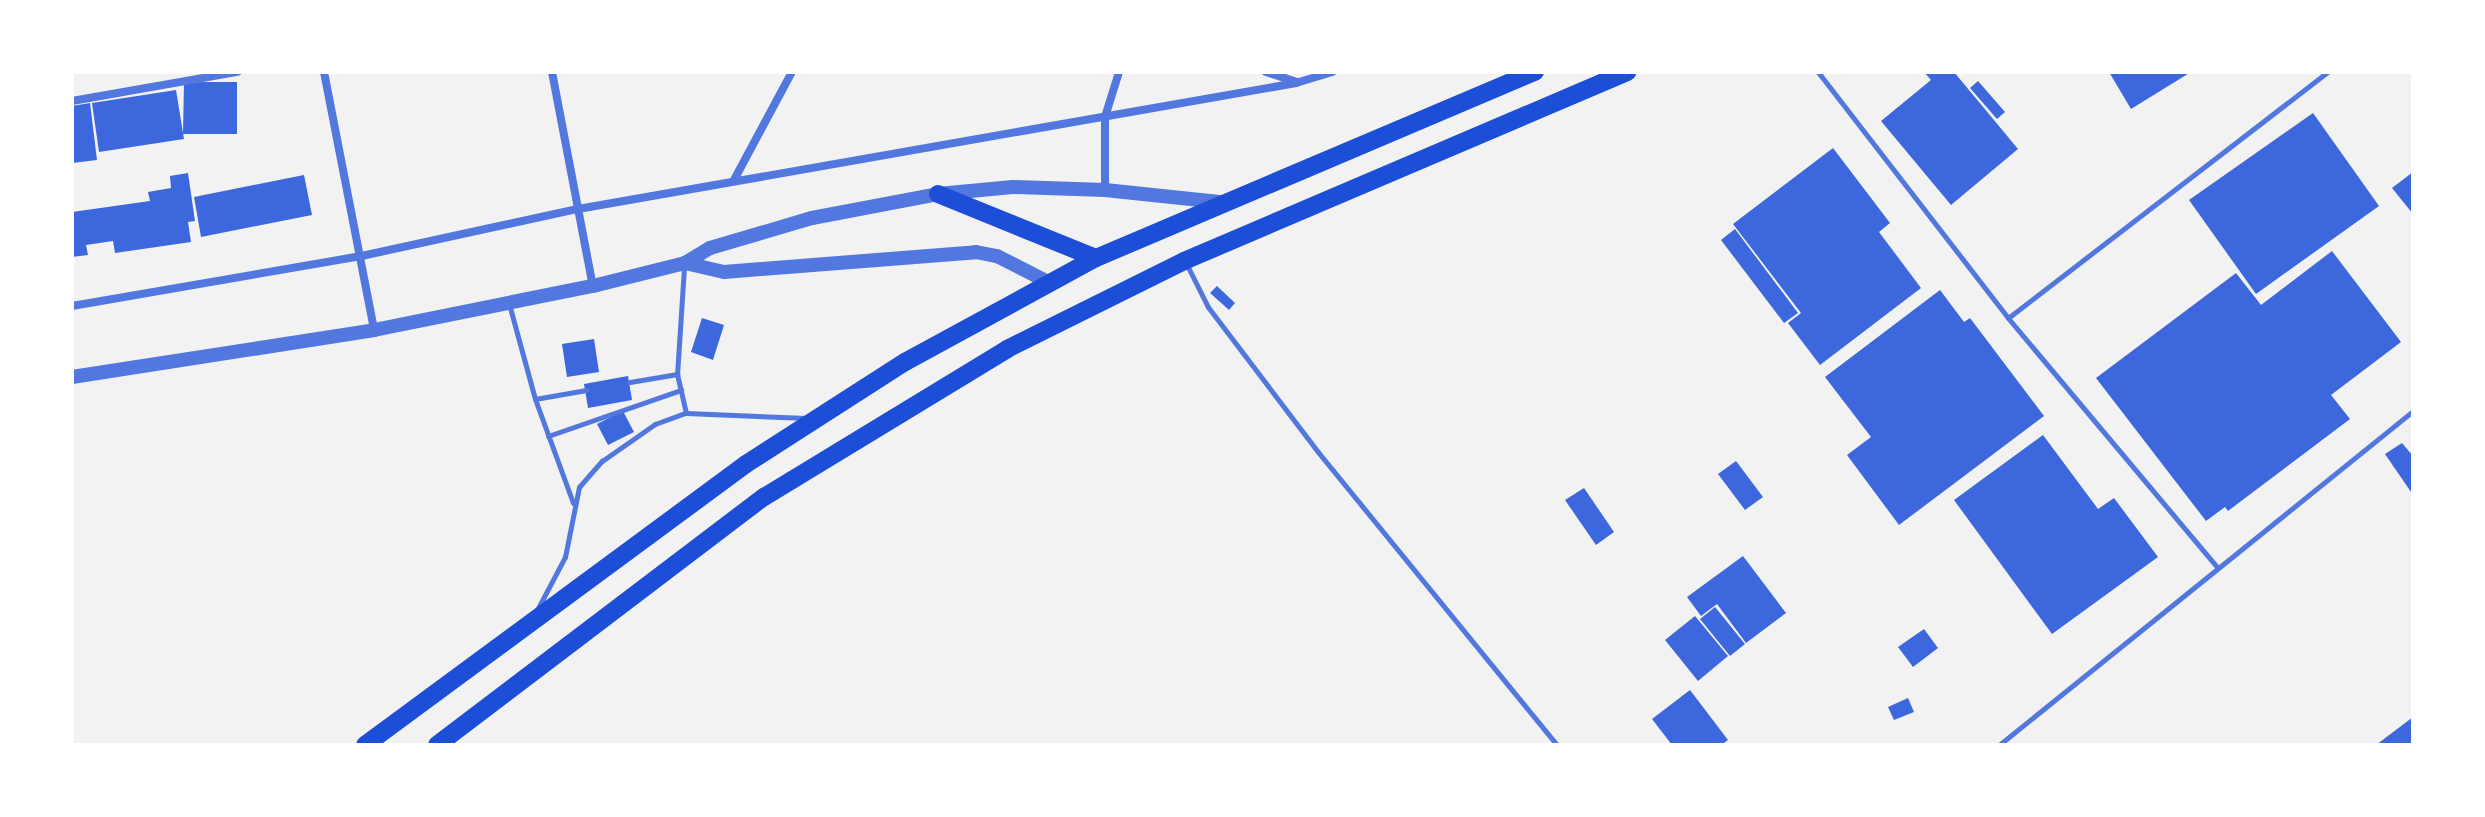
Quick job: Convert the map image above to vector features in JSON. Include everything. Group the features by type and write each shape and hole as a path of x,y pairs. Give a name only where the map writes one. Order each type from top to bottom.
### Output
{"highway":[{"path":"365,745 529,622 812,418 1046,281 1219,202 1535,72"},
{"path":"437,745 764,497 1007,349 1184,261 1627,72"},
{"path":"938,194 1096,258"}],"street":[{"path":"72,101 237,72"},
{"path":"324,72 357,257 374,330"},
{"path":"552,72 593,286"},
{"path":"734,180 792,72"},
{"path":"1105,190 1105,117 1119,72"},
{"path":"1266,72 1296,83"},
{"path":"72,306 357,257 578,209 734,180 1296,83 1332,72"},
{"path":"72,377 374,330 593,286 685,263 710,248 812,218 938,194 1013,187 1105,190 1219,202"},
{"path":"685,263 724,272 976,252 997,256 1046,281"}],"lane":[{"path":"1818,72 2008,318 2218,568"},
{"path":"2008,318 2328,72"},
{"path":"1184,261 1208,307 1318,452 1557,745"},
{"path":"685,263 677,374 686,413"},
{"path":"509,303 535,399 574,505"},
{"path":"630,382 677,374"},
{"path":"535,399 586,390"},
{"path":"548,436 681,390"},
{"path":"1999,745 2413,411"},
{"path":"529,622 565,557 579,487 602,461 655,424 686,413 812,418"}],"building":[{"path":"1924,72 1954,72 2018,149 1951,205 1881,121 1931,80"},
{"path":"2109,72 2191,72 2131,109"},
{"path":"1978,81 2005,112 1997,119 1970,88"},
{"path":"184,82 237,82 237,134 183,134"},
{"path":"176,90 184,139 99,152 92,103"},
{"path":"90,103 97,160 72,163 72,106"},
{"path":"2313,113 2379,206 2256,294 2189,200"},
{"path":"1833,148 1890,223 1879,232 1921,288 1820,365 1788,323 1801,313 1733,224"},
{"path":"2413,172 2413,214 2392,188"},
{"path":"188,173 195,221 188,222 191,242 115,253 113,241 86,245 88,255 72,257 72,212 150,201 148,192 171,188 170,176"},
{"path":"304,175 312,215 201,237 194,197"},
{"path":"1735,229 1798,313 1784,323 1721,240"},
{"path":"2332,251 2401,342 2331,395 2350,419 2228,511 2225,507 2206,521 2096,378 2236,273 2261,305"},
{"path":"1217,286 1235,303 1229,310 1210,293"},
{"path":"1940,290 1964,322 1970,318 2044,416 1899,525 1847,455 1871,437 1825,377"},
{"path":"702,318 724,325 713,360 691,352"},
{"path":"594,339 599,372 567,377 562,344"},
{"path":"628,376 632,400 588,408 584,384"},
{"path":"623,411 634,432 608,445 597,424"},
{"path":"2043,435 2098,509 2114,498 2158,557 2052,634 1954,500"},
{"path":"2402,443 2413,456 2411,492 2385,454"},
{"path":"1736,461 1763,497 1745,510 1718,474"},
{"path":"1584,488 1614,532 1596,545 1565,500"},
{"path":"1743,556 1786,613 1746,643 1717,604 1701,616 1687,597"},
{"path":"1715,607 1745,644 1730,656 1700,619"},
{"path":"1695,616 1728,656 1698,681 1665,640"},
{"path":"1924,629 1938,648 1913,667 1898,647"},
{"path":"1690,690 1728,740 1721,745 1672,745 1652,719"},
{"path":"1908,698 1914,712 1894,720 1888,707"},
{"path":"2413,717 2413,745 2376,745"}]}
